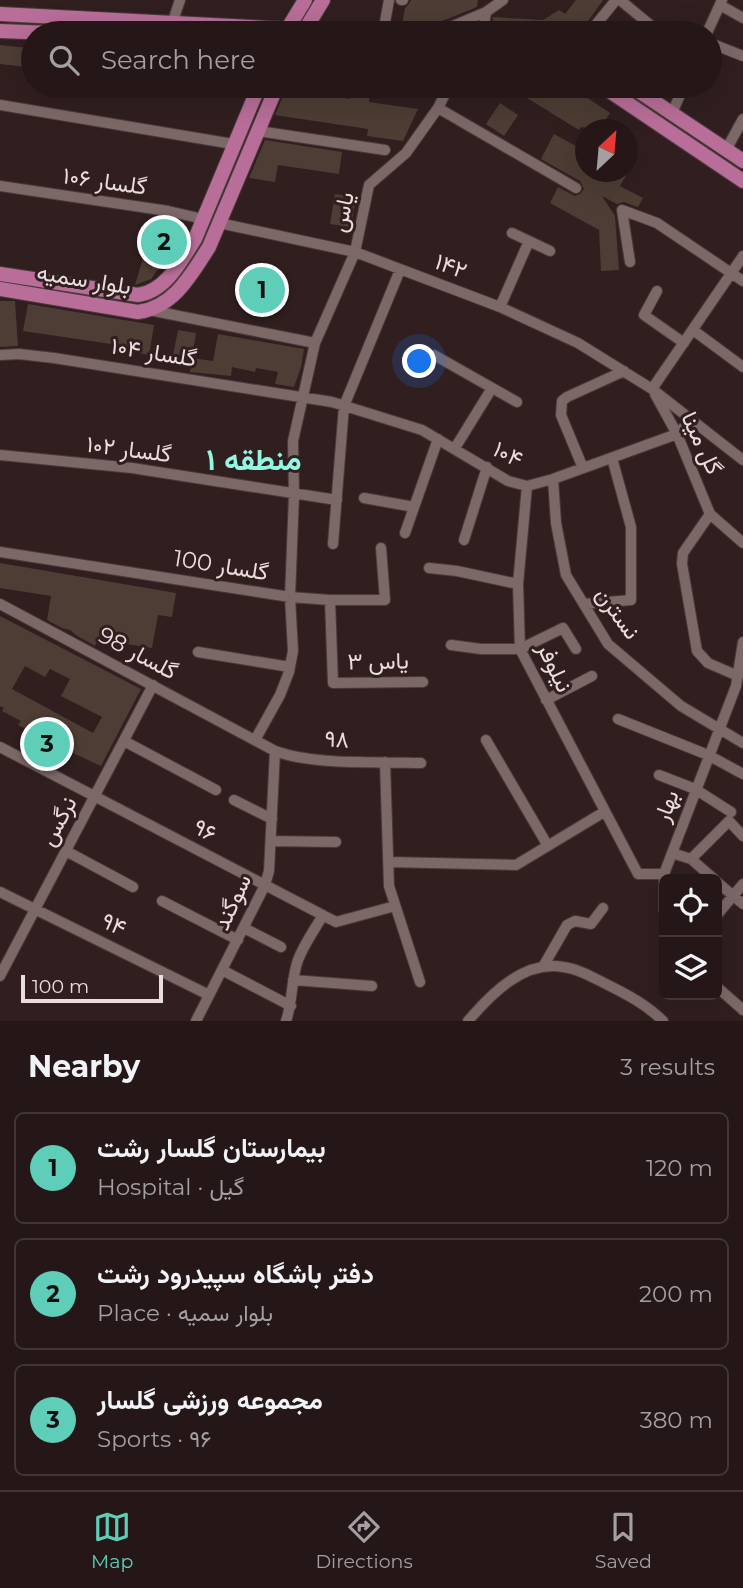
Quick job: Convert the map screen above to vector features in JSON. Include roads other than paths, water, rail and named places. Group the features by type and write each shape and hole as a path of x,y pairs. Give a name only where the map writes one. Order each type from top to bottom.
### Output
{"main road":[{"path":"292,21 304,0"},
{"path":"311,21 323,0"},
{"path":"0,14 120,21"},
{"path":"0,31 21,32"},
{"name":"بلوار سمیه","path":"0,274 50,280 129,295 145,294 159,288 195,239 254,98"},
{"name":"بلوار سمیه","path":"0,289 127,311 149,310 169,300 209,247 272,98"},
{"path":"620,98 743,180"},
{"path":"652,98 743,161"},
{"path":"233,144 248,150"},
{"path":"203,219 219,223"}],"street":[{"path":"173,21 180,0"},
{"path":"385,21 389,0"},
{"path":"465,21 486,12 503,0"},
{"path":"600,21 618,0 645,21"},
{"path":"713,21 721,3 743,18"},
{"path":"485,21 486,12"},
{"path":"722,48 743,56"},
{"name":"یاس","path":"255,740 280,695 293,651 290,597 293,441 315,343 355,252 369,185 406,152 443,98"},
{"path":"672,113 679,98"},
{"path":"0,105 233,144"},
{"path":"438,108 576,188"},
{"path":"726,150 743,119"},
{"path":"258,131 385,150"},
{"name":"گلسار ۱۰۶","path":"0,187 168,211 203,219"},
{"path":"630,262 622,210 657,223 743,281"},
{"name":"۱۴۲","path":"219,223 355,252 500,307 578,343 652,389 743,460"},
{"path":"512,233 550,251"},
{"path":"500,307 529,241"},
{"path":"652,389 743,256"},
{"path":"333,544 344,406 400,270"},
{"path":"657,291 644,315 684,343"},
{"path":"149,310 315,343"},
{"path":"693,330 743,367"},
{"name":"گلسار ۱۰۴","path":"0,355 54,358 302,397"},
{"path":"434,355 517,402"},
{"path":"583,468 560,408 562,401 624,372"},
{"path":"455,448 492,388"},
{"name":"گل مینا","path":"652,389 677,434 710,514 743,543"},
{"name":"۱۰۴","path":"302,397 344,406 422,430 508,481 527,486 677,434 691,420"},
{"path":"405,534 438,439"},
{"name":"گلسار ۱۰۲","path":"0,455 132,468 337,500"},
{"path":"584,604 631,600 631,527 612,458"},
{"path":"464,540 487,467"},
{"name":"نسترن","path":"553,479 556,523 566,575 608,644 681,706 743,743"},
{"name":"نیلوفر","path":"527,486 518,584 520,649 638,874 659,874"},
{"path":"364,498 414,507"},
{"path":"710,514 683,553 682,564 697,650 708,663 738,676"},
{"name":"گلسار 100","path":"0,552 290,597 385,600 381,548"},
{"path":"429,568 518,584"},
{"name":"یاس ۳","path":"330,600 333,683 422,682"},
{"name":"گلسار 98","path":"0,604 255,740"},
{"path":"452,645 481,649 520,649 563,628 576,649"},
{"name":"بهار","path":"664,874 736,686 743,642"},
{"path":"198,652 290,667"},
{"path":"546,700 592,676"},
{"name":"نرگس","path":"0,976 153,685"},
{"path":"618,719 708,755 743,774"},
{"name":"۹۸","path":"255,740 291,757 421,763"},
{"path":"486,740 548,846"},
{"path":"124,741 216,790"},
{"name":"۹۶","path":"0,747 336,922 396,906"},
{"name":"سوگند","path":"196,1021 265,885 269,871 275,751"},
{"path":"385,762 389,886 420,982"},
{"path":"659,775 695,789 731,812"},
{"path":"234,800 272,819"},
{"path":"388,862 516,865 604,812"},
{"path":"691,859 729,821 743,836"},
{"path":"271,841 335,842"},
{"path":"66,851 133,887"},
{"path":"672,853 691,859 707,874"},
{"path":"722,908 743,884"},
{"path":"722,887 743,904"},
{"name":"۹۴","path":"0,892 209,995"},
{"path":"162,901 238,940"},
{"path":"544,965 567,925 575,921 591,924 603,908"},
{"path":"286,1021 298,960 323,915"},
{"path":"244,928 281,947"},
{"path":"468,1021 495,992 544,965 564,967 587,974 651,1009 663,1021"},
{"path":"222,970 291,1006"},
{"path":"293,980 372,986"},
{"path":"722,991 743,1010"}],"place":[{"name":"دفتر باشگاه سپیدرود رشت","path":"164,242"},
{"name":"بیمارستان گلسار رشت","path":"262,290"},
{"name":"مجموعه ورزشی گلسار","path":"47,744"}],"district":[{"name":"منطقه ۱","path":"254,460"}]}
